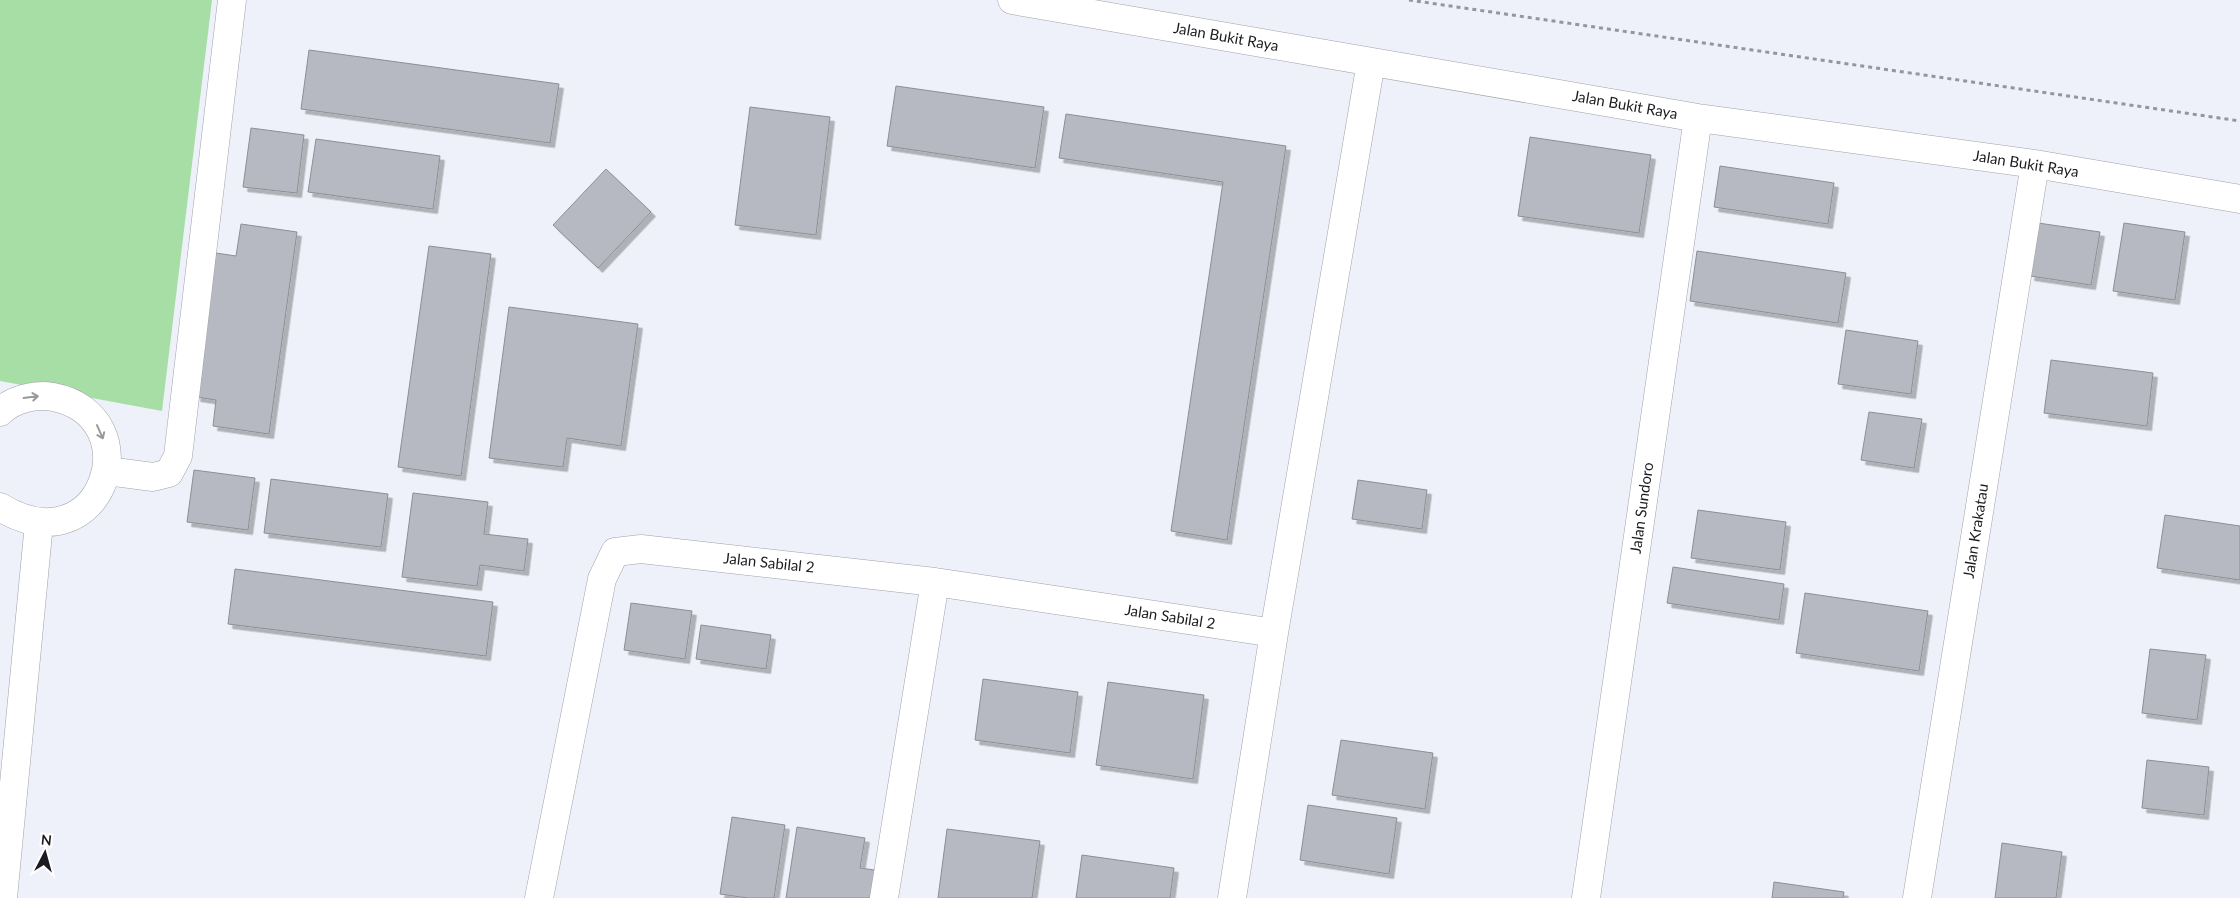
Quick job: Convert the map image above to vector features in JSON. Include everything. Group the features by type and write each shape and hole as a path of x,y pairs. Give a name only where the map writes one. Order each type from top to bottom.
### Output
{"street":[{"path":"107,471 153,477 169,473 178,456 232,0"},
{"name":"Jalan Bukit Raya","path":"1012,0 1698,118 2035,164 2240,199"},
{"path":"1232,898 1274,633 1371,62"},
{"name":"Jalan Sundoro","path":"1586,898 1698,118"},
{"name":"Jalan Krakatau","path":"1917,898 2035,164"},
{"path":"0,412 22,398 44,396 66,400 85,411 99,428 106,449 107,471 100,488 90,503 75,515 58,522 39,523 18,518 0,507"},
{"path":"3,898 39,523"},
{"name":"Jalan Sabilal 2","path":"538,898 602,579 615,552 641,548 935,582 1274,633"},
{"path":"884,898 935,582"}],"path":[{"path":"1409,0 2240,122"}],"green space":[{"path":"0,0 212,0 162,411 0,381"}],"building":[{"path":"309,50 559,84 550,143 301,109"},
{"path":"896,86 1044,107 1035,168 887,146"},
{"path":"750,107 830,117 816,235 735,225"},
{"path":"1066,114 1286,146 1227,540 1171,531 1223,182 1059,158"},
{"path":"251,128 304,135 297,193 243,187"},
{"path":"1530,137 1651,155 1639,233 1518,216"},
{"path":"316,139 440,156 433,209 308,192"},
{"path":"1720,166 1834,183 1828,224 1714,207"},
{"path":"606,169 651,212 598,268 553,225"},
{"path":"2038,223 2100,232 2091,285 2030,276"},
{"path":"2124,223 2185,232 2175,300 2113,291"},
{"path":"241,224 297,232 269,434 213,426 216,400 196,397 216,253 236,256"},
{"path":"429,246 491,254 461,476 398,467"},
{"path":"1697,251 1846,273 1838,323 1690,301"},
{"path":"509,307 638,324 621,446 567,438 563,467 489,458"},
{"path":"1846,330 1918,341 1911,394 1838,384"},
{"path":"2051,360 2153,373 2147,426 2044,413"},
{"path":"1869,412 1922,419 1914,468 1861,460"},
{"path":"194,470 255,478 248,530 187,522"},
{"path":"271,479 388,494 381,547 264,533"},
{"path":"1358,480 1427,490 1422,529 1352,519"},
{"path":"413,493 488,502 484,534 528,539 524,571 480,565 477,586 402,577"},
{"path":"1698,510 1786,522 1780,570 1691,558"},
{"path":"2165,515 2240,526 2240,580 2157,568"},
{"path":"1673,567 1784,584 1779,620 1667,603"},
{"path":"235,569 493,602 486,656 228,624"},
{"path":"1805,593 1928,611 1919,671 1796,653"},
{"path":"631,603 692,611 685,659 624,650"},
{"path":"701,625 771,635 766,669 696,659"},
{"path":"2150,649 2206,655 2197,720 2142,713"},
{"path":"983,679 1078,692 1070,753 975,740"},
{"path":"1108,682 1204,695 1193,779 1096,765"},
{"path":"1341,740 1433,753 1425,809 1332,795"},
{"path":"2147,760 2209,767 2204,815 2142,808"},
{"path":"1308,805 1397,818 1389,874 1300,860"},
{"path":"732,817 785,825 774,898 748,898 720,894"},
{"path":"797,827 865,838 860,868 882,871 878,898 786,898"},
{"path":"947,829 1040,841 1032,898 938,898"},
{"path":"2002,843 2062,852 2056,898 1995,898"},
{"path":"1082,855 1174,868 1170,898 1076,898"},
{"path":"1774,882 1844,892 1843,898 1772,898"}]}
